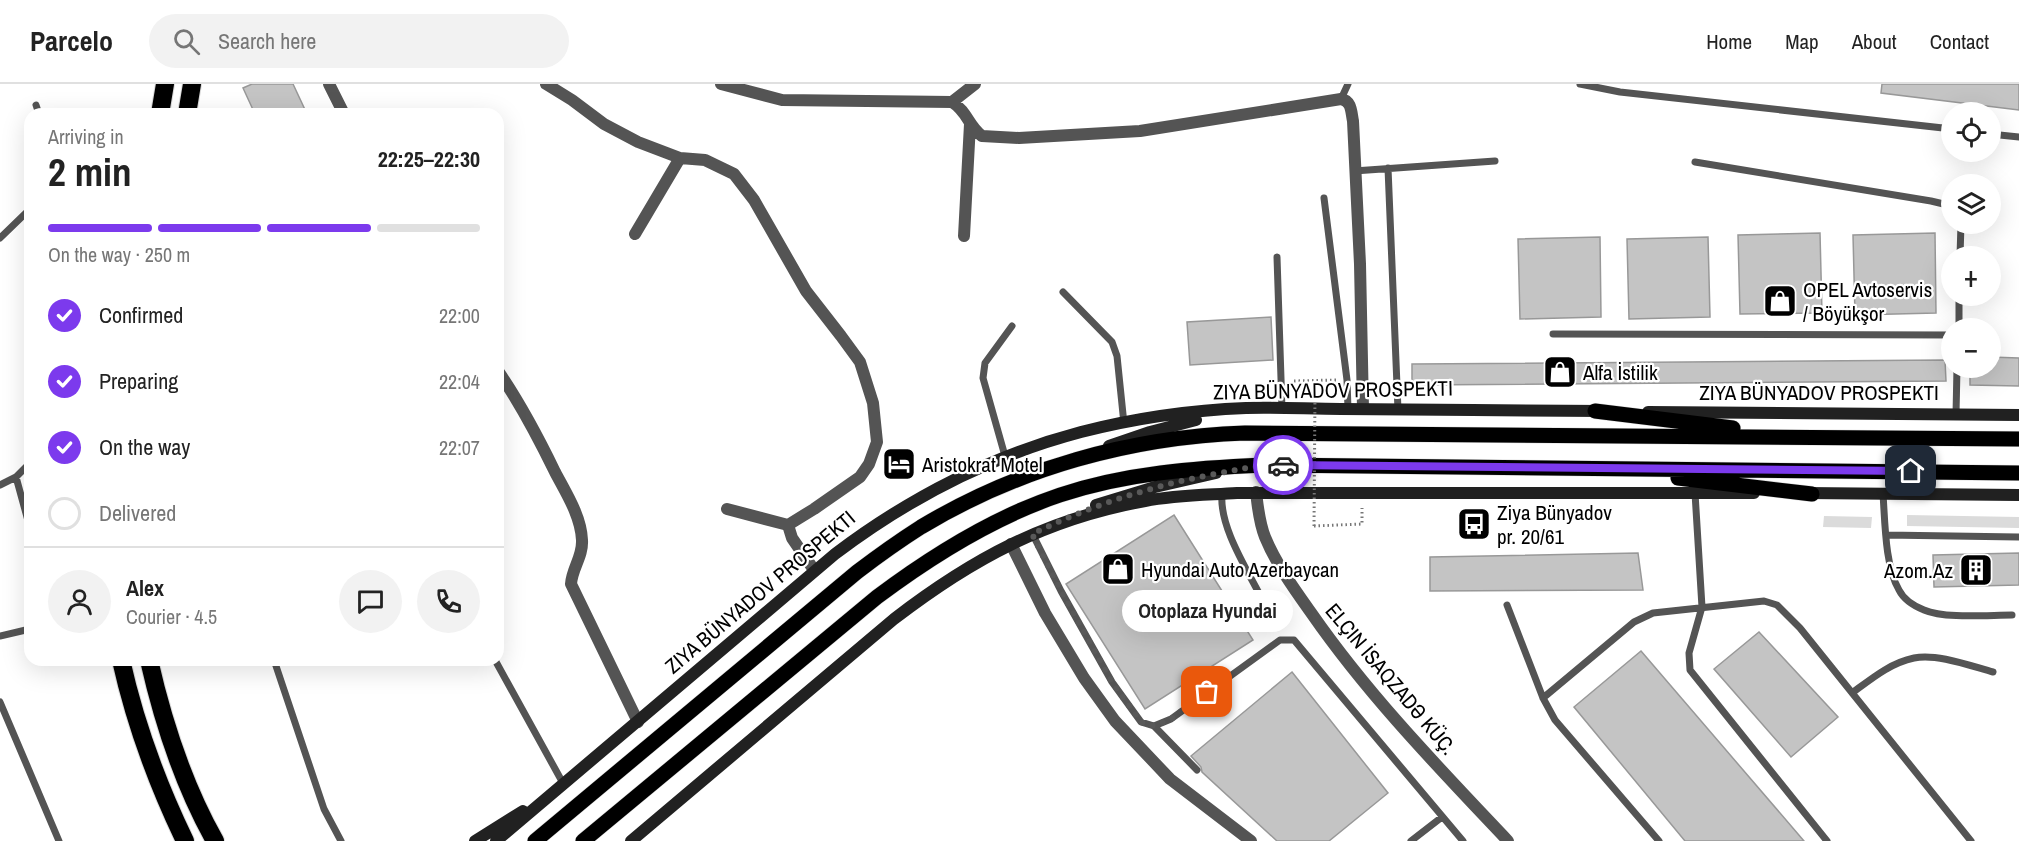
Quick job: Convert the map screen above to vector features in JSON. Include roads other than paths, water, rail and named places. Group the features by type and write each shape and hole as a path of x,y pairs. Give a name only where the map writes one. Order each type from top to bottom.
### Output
{"highway":[{"path":"160,108 165,84"},
{"path":"188,108 192,84"},
{"path":"123,666 138,727 156,779 185,841"},
{"path":"151,666 164,718 182,768 215,841"}],"main road":[{"name":"ZIYA BÜNYADOV PROSPEKTI","path":"496,841 638,722 813,570 871,527 953,479 1005,456 1082,432 1168,416 1247,408 2019,415"},
{"path":"1083,457 1150,432 1247,408"},
{"path":"1595,411 1807,437"},
{"name":"ZIYA BÜNYADOV PROSPEKTI","path":"535,841 857,572 894,545 921,527 981,495 1014,480 1083,457 1133,445 1210,434 1245,433 2019,439"},
{"path":"630,841 894,620 925,595 959,573 1011,544 1076,513 1115,498 1191,478 1264,465"},
{"path":"583,841 877,597 911,572 997,522 1032,506 1087,488 1137,476 1264,465 2019,472"},
{"path":"1597,468 1812,494"},
{"path":"1032,534 1083,516 1145,501 1179,496 1256,492 2019,495"},
{"path":"475,841 564,785"}],"street":[{"path":"329,84 341,108"},
{"path":"546,84 604,124 638,142 680,158 705,160 734,174 754,200 806,291 860,362 873,403 877,442 869,464 860,477 814,510 788,525 727,509"},
{"path":"721,84 782,100 952,102 963,109 970,124 982,136 1019,138 1140,131 1346,100 1350,104 1353,121 1360,264 1363,409"},
{"path":"952,102 975,84"},
{"path":"964,236 970,124"},
{"path":"635,234 680,158"},
{"path":"504,381 542,446 571,502 581,527 582,543 579,560 571,572 571,584 638,722"},
{"name":"ELÇIN İSAQZADƏ KÜÇ.","path":"1256,492 1260,522 1269,547 1300,597 1337,649 1439,768 1508,841"},
{"path":"788,525 792,538 813,570"},
{"path":"1011,544 1045,613 1084,678 1115,721 1170,779 1251,841"}],"lane":[{"path":"1341,99 1348,84"},
{"path":"1580,84 1620,92 1941,128"},
{"path":"2001,135 2019,137"},
{"path":"1354,171 1495,161"},
{"path":"1695,162 1941,203"},
{"path":"1388,168 1398,410"},
{"path":"1324,198 1347,380 1348,409"},
{"path":"0,238 24,215"},
{"path":"1277,257 1282,409"},
{"path":"1063,292 1112,342 1117,356 1124,424"},
{"path":"1005,456 983,378 985,363 1012,326"},
{"path":"1553,334 1941,335"},
{"path":"1956,414 1957,378"},
{"path":"0,485 16,477 24,469"},
{"path":"16,477 24,506"},
{"path":"1695,493 1702,607 1689,653 1690,670 1827,841"},
{"path":"1222,494 1221,504 1228,530 1264,603"},
{"path":"1883,494 1886,535 1893,576 1899,591 1909,603 1925,611 1942,614 2012,615"},
{"path":"1032,534 1112,682 1141,722 1154,726 1197,770"},
{"path":"1886,535 2018,537"},
{"path":"1543,698 1634,622 1653,613 1764,600 1777,605 1800,628 1971,841"},
{"path":"1507,605 1543,698 1555,720 1659,841"},
{"path":"0,636 24,630"},
{"path":"1154,726 1171,719 1280,640 1294,640 1463,841"},
{"path":"1852,693 1882,671 1915,658 1939,658 1993,672"},
{"path":"276,666 324,809 341,841"},
{"path":"498,666 564,785"},
{"path":"0,702 59,841"},
{"path":"1411,841 1442,817"}],"place":[{"name":"OPEL Avtoservis / Böyükşor","path":"1780,301"},
{"name":"Alfa İstilik","path":"1560,372"},
{"name":"Aristokrat Motel","path":"899,464"},
{"name":"Ziya Bünyadov pr. 20/61","path":"1474,524"},
{"name":"Hyundai Auto Azerbaycan","path":"1118,569"},
{"name":"Azom.Az","path":"1976,570"},
{"name":"Otoplaza Hyundai","path":"1207,692"}]}
